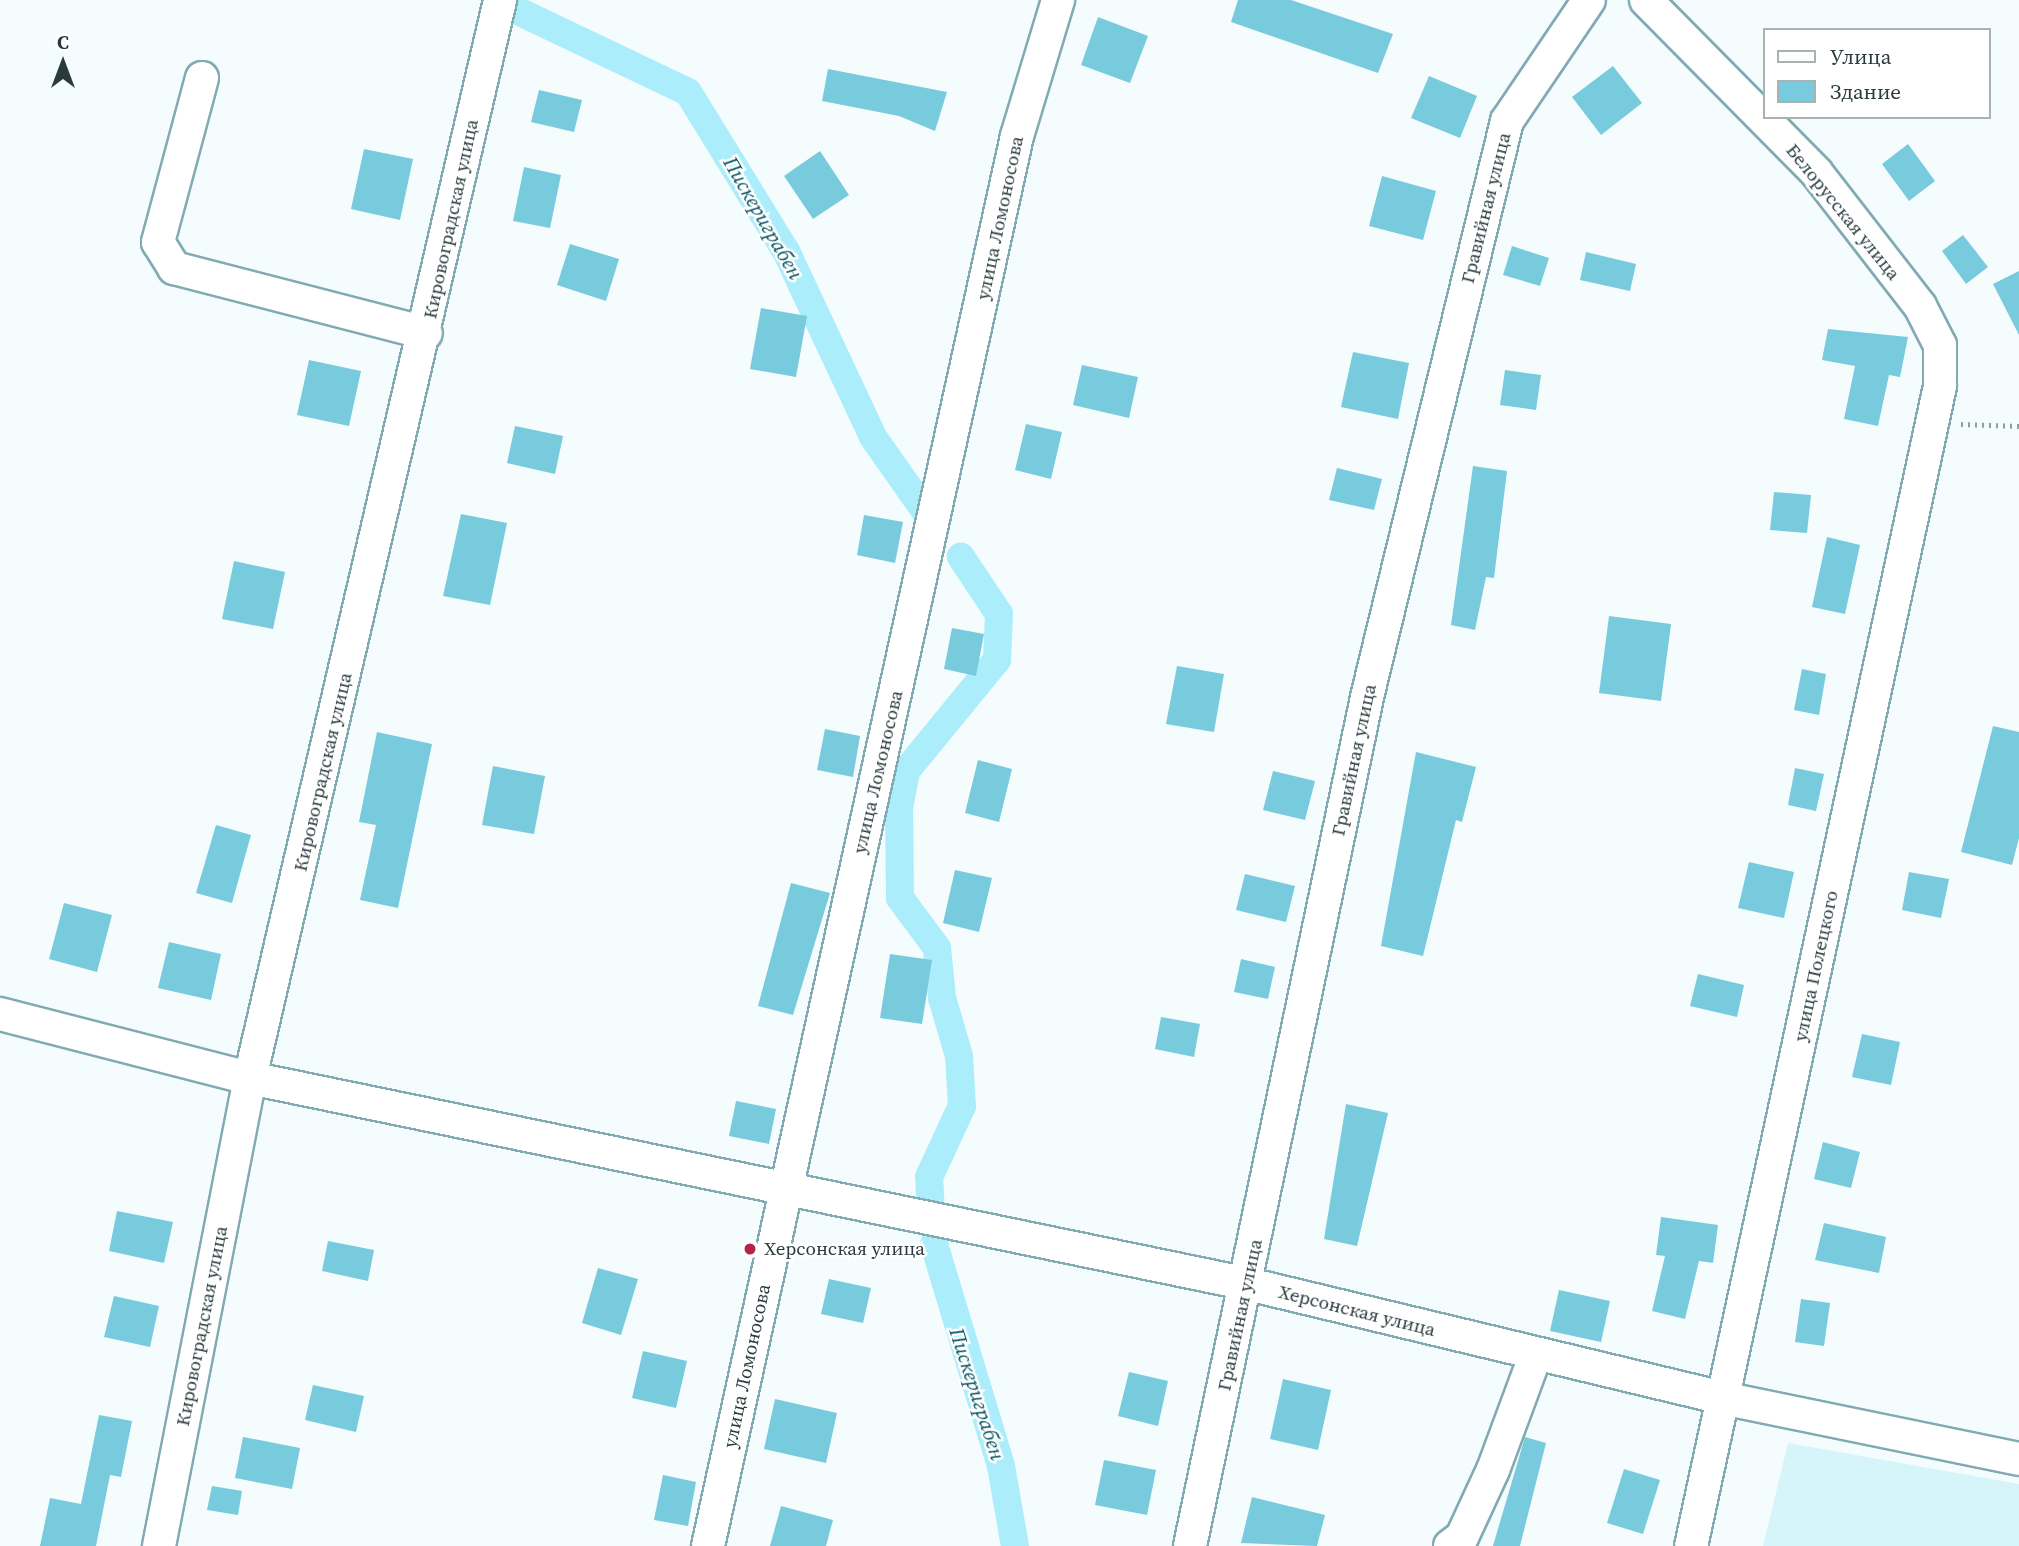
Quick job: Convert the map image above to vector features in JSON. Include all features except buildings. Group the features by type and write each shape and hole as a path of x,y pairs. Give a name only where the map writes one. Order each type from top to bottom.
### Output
{"street":[{"name":"Кировоградская улица","path":"159,1546 250,1078 426,333 499,0"},
{"name":"улица Ломоносова","path":"708,1546 783,1189 1017,136 1058,0"},
{"name":"Гравийная улица","path":"1190,1546 1248,1284 1367,697 1507,121 1589,0"},
{"name":"Белорусская улица","path":"1646,0 1816,172 1920,306 1940,345 1940,386"},
{"path":"202,78 158,242 174,268 426,333"},
{"name":"улица Полецкого","path":"1691,1546 1940,386"},
{"name":"Херсонская улица","path":"0,1014 250,1078 1248,1284 1722,1398 2019,1459"},
{"path":"1450,1546 1462,1537 1493,1470 1535,1354"}],"path":[{"path":"1928,445 1961,423 2019,426"}],"shaded area":[{"path":"1788,1443 2019,1484 2019,1546 1763,1546"}],"waterway":[{"name":"Пискериграбен","path":"518,11 688,92 786,251 873,437 925,511"},
{"name":"Пискериграбен","path":"931,1213 929,1177 962,1106 959,1056 942,998 937,948 900,898 899,808 906,771 997,660 999,614 961,557"},
{"name":"Пискериграбен","path":"934,1244 1001,1466 1015,1546"}],"place":[{"name":"Херсонская улица","path":"750,1249"}]}
